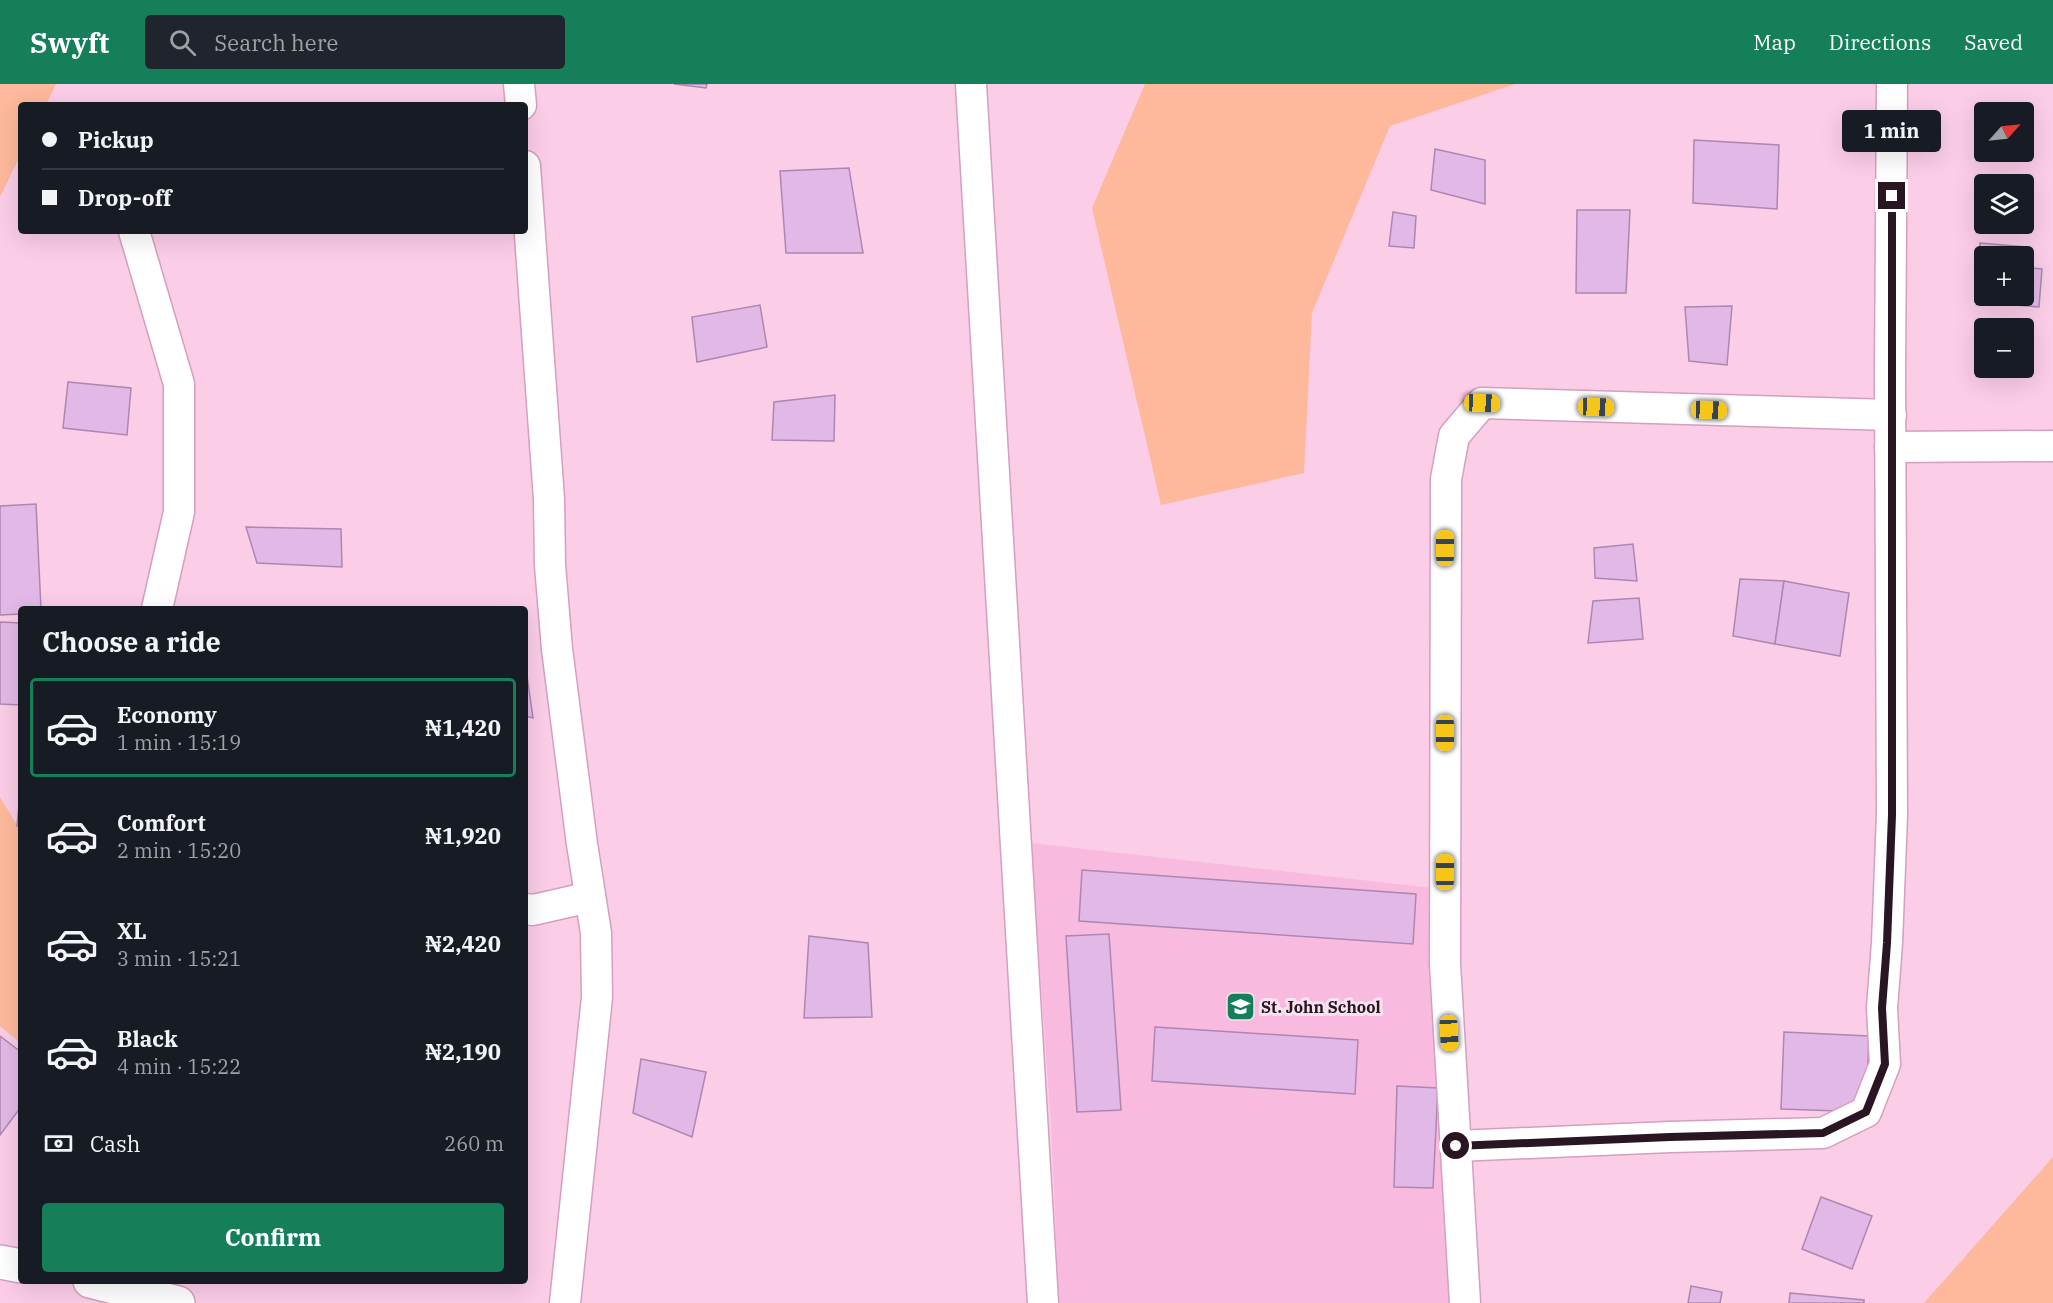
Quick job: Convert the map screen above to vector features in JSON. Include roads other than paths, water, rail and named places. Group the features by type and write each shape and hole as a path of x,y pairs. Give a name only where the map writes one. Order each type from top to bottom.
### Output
{"street":[{"path":"519,84 521,102"},
{"path":"971,84 1043,1303"},
{"path":"1456,1146 1823,1133 1866,1112 1885,1064 1882,1008 1892,815 1890,447 1892,84"},
{"path":"528,208 549,499 549,565 557,649 596,933 597,997 565,1303"},
{"path":"135,234 179,384 179,512 159,606"},
{"path":"1465,1303 1445,964 1446,479 1454,436 1482,403 1891,416"},
{"path":"1890,447 2053,446"},
{"path":"528,909 534,910 590,897"},
{"path":"0,1262 18,1265"},
{"path":"102,1284 178,1303"}],"place":[{"name":"St. John School","path":"1240,1007"}]}
